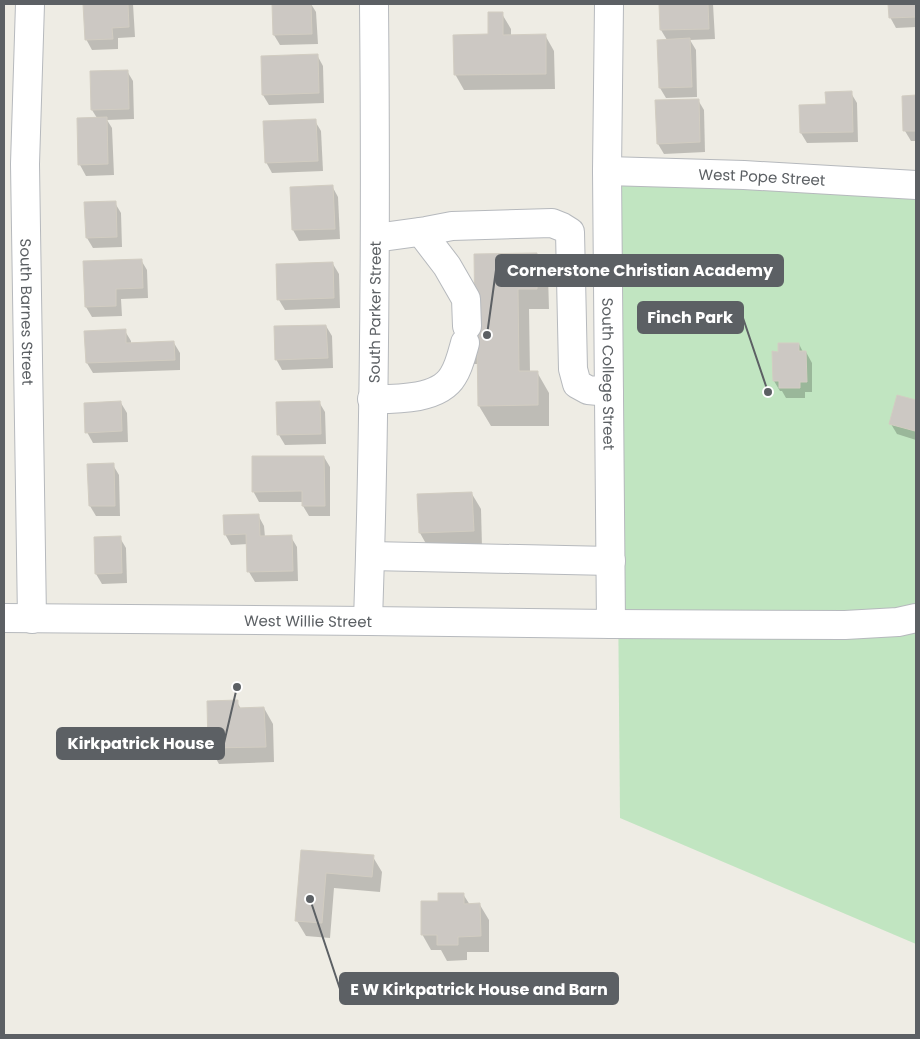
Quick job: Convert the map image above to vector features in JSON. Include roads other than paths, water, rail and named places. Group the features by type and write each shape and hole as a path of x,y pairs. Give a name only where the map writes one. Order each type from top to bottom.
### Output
{"street":[{"name":"South Barnes Street","path":"30,4 15,164 32,619"},
{"name":"South Parker Street","path":"368,621 374,238 374,4"},
{"name":"South College Street","path":"609,4 608,171 611,624"},
{"name":"West Pope Street","path":"608,171 744,174 916,185"},
{"path":"374,238 452,226 552,224 562,226 570,232 572,369 576,384 588,390 610,392"},
{"path":"372,399 401,399 438,390 452,378 466,335 466,299 446,266 421,232"},
{"path":"370,556 611,561"},
{"name":"West Willie Street","path":"4,618 844,625 891,623 916,618"}],"place":[{"name":"Cornerstone Christian Academy","path":"487,335"},
{"name":"Finch Park","path":"768,392"},
{"name":"Kirkpatrick House","path":"237,687"},
{"name":"E W Kirkpatrick House and Barn","path":"310,899"}]}
